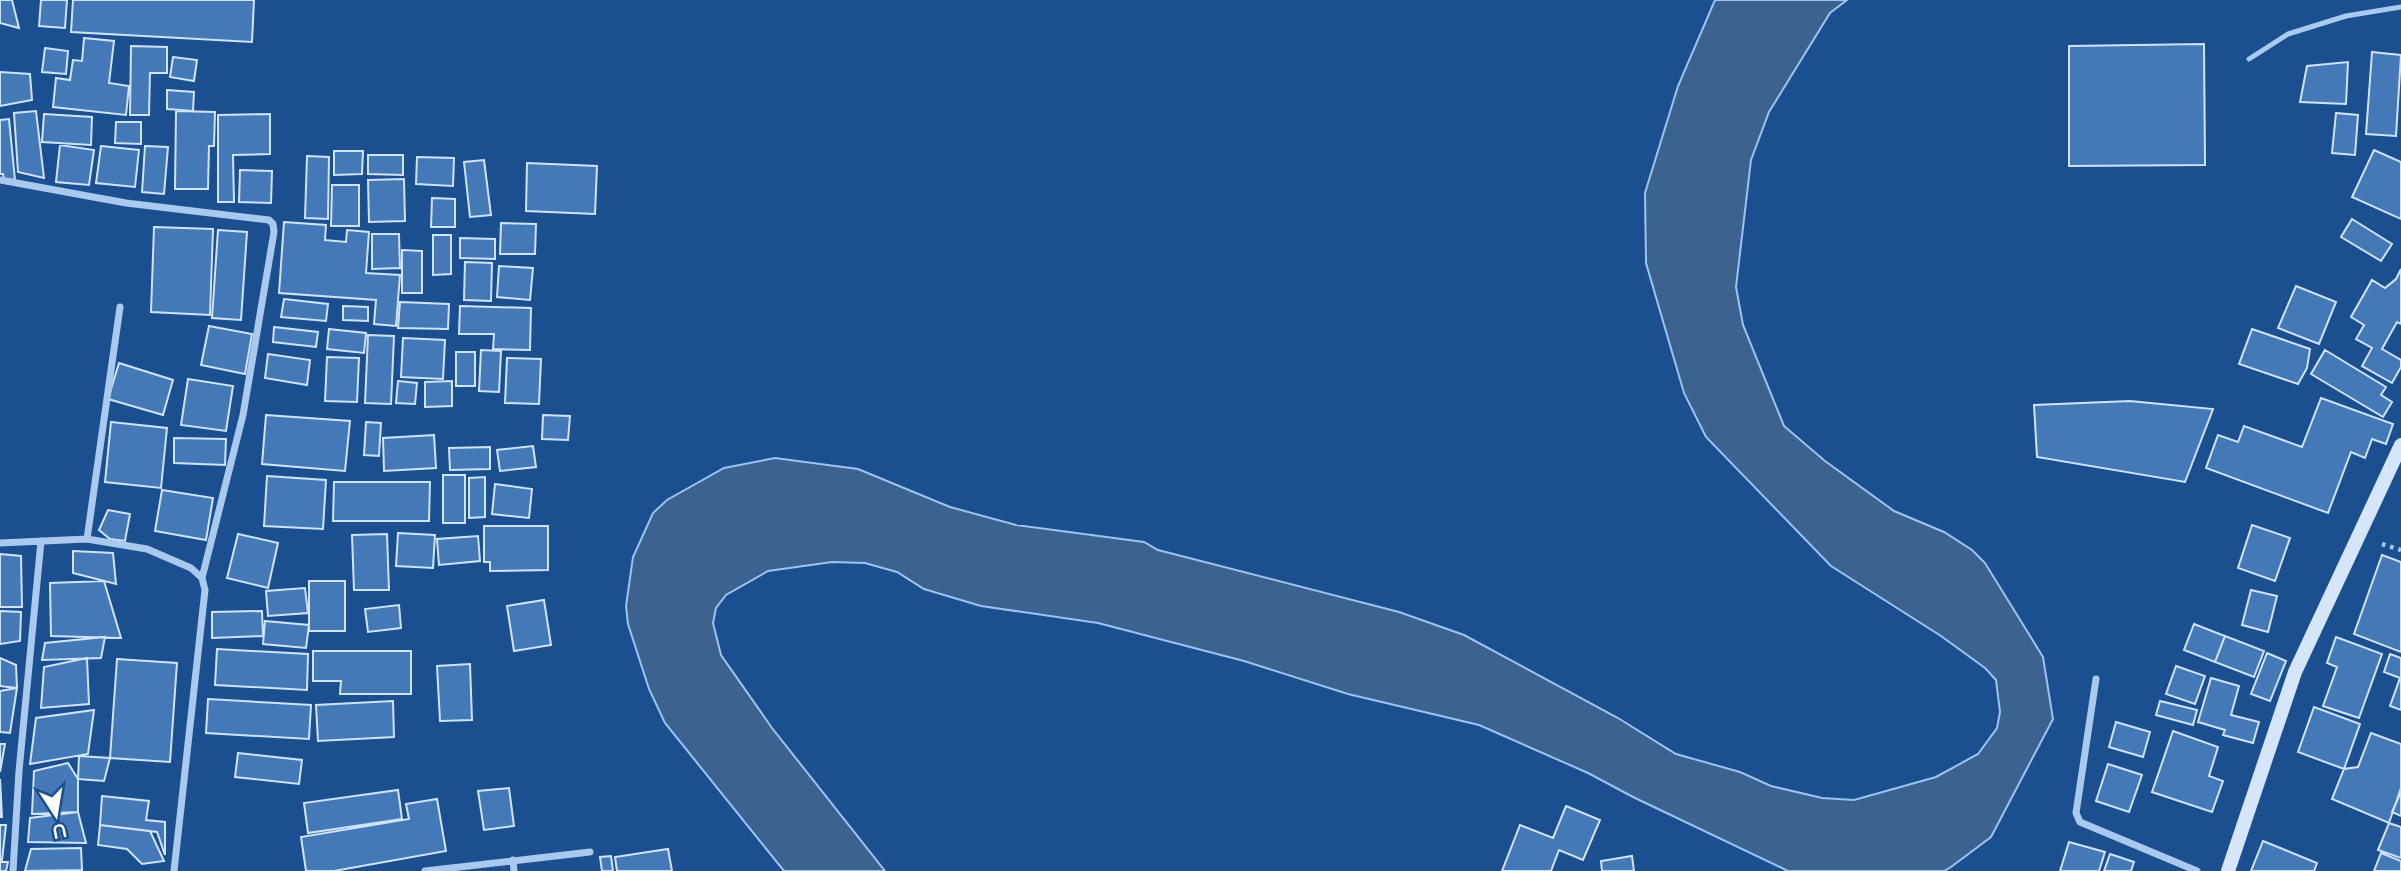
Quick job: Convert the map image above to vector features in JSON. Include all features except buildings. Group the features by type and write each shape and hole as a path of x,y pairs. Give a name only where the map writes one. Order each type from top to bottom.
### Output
{"street":[{"path":"0,180 127,203 269,220 274,224 243,415 202,578 205,590 174,871"},
{"path":"87,539 120,307"},
{"path":"2228,871 2295,672 2401,445"},
{"path":"0,543 87,539 147,549 191,568 202,578"},
{"path":"13,871 19,771 41,541"},
{"path":"2096,679 2076,813 2080,822 2197,871"},
{"path":"425,871 590,852"},
{"path":"513,860 514,871"}],"lane":[{"path":"2249,59 2288,34 2346,16 2401,7"}],"water":[{"path":"1715,0 1847,0 1830,13 1769,112 1751,160 1736,287 1743,325 1784,426 1825,461 1894,511 1944,532 1972,550 1985,563 2043,657 2053,719 1991,837 1944,871 1788,871 1588,773 1479,725 1348,694 1244,661 1098,623 981,606 924,589 897,572 865,563 832,562 768,571 726,595 716,608 713,623 721,655 772,728 885,871 784,871 665,723 649,689 628,624 626,606 633,557 653,513 667,500 724,468 775,458 858,469 950,507 1016,525 1144,542 1158,550 1399,612 1464,635 1618,718 1676,754 1740,772 1771,786 1822,798 1854,800 1936,777 1978,754 1997,728 2000,712 1996,680 1985,668 1941,636 1831,566 1706,437 1684,393 1646,263 1645,193 1678,86"}]}
